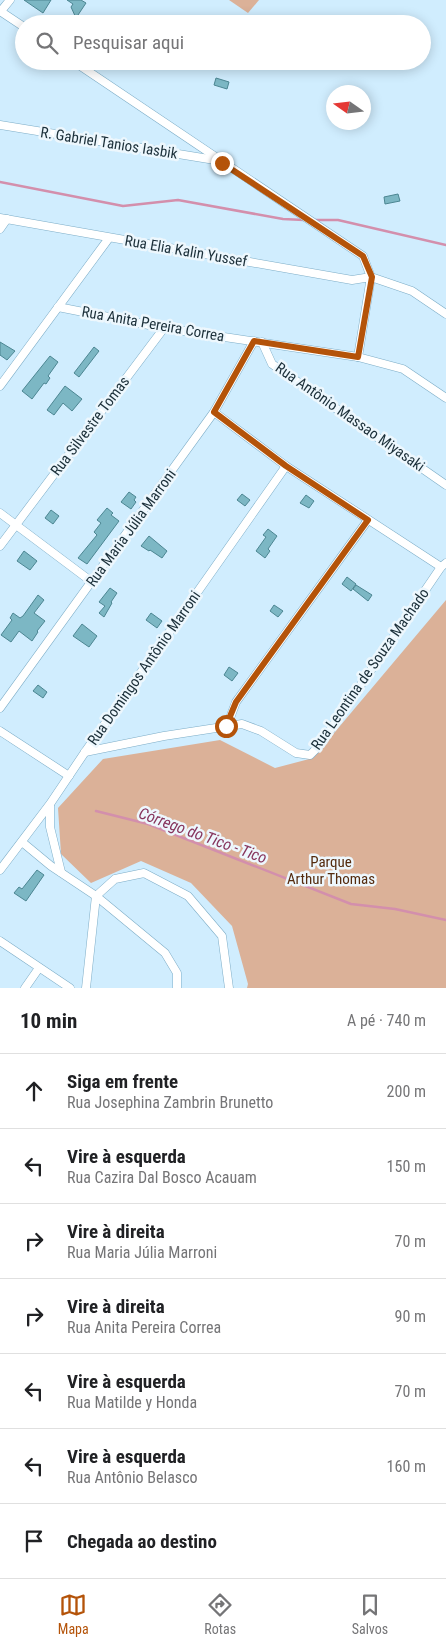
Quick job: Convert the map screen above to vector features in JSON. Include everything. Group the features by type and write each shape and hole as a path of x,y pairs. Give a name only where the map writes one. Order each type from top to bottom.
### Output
{"street":[{"path":"10,0 1,11 15,21"},
{"path":"86,70 220,162 363,256 372,277 358,357"},
{"name":"R. Gabriel Tanios Iasbik","path":"0,125 220,162"},
{"path":"0,229 4,218"},
{"name":"Rua Elia Kalin Yussef","path":"4,218 352,280 372,277"},
{"path":"0,386 109,238"},
{"path":"372,277 412,291 446,314"},
{"name":"Rua Anita Pereira Correa","path":"58,307 164,328 358,357 403,369 446,398"},
{"name":"Rua Silvestre Tomas","path":"0,546 164,328"},
{"name":"Rua Maria Júlia Marroni","path":"0,708 214,412 258,342"},
{"name":"Rua Antônio Massao Miyasaki","path":"258,342 272,364 446,485"},
{"path":"214,412 286,466 368,520 444,565"},
{"name":"Rua Domingos Antônio Marroni","path":"0,870 50,804 286,466"},
{"path":"0,513 92,582"},
{"path":"226,726 236,702 368,520"},
{"name":"Rua Leontina de Souza Machado","path":"85,752 164,736 226,726 247,725 296,754 310,755 320,745 444,565"},
{"path":"0,731 69,776"},
{"path":"50,804 50,826 61,872"},
{"path":"22,842 96,896 165,953 177,973 177,988"},
{"path":"86,988 96,896 115,879 144,873 188,896 222,936 229,985"},
{"path":"0,941 70,988"},
{"path":"25,988 40,968"}],"green space":[{"path":"229,0 259,0 248,13"},
{"name":"Parque Arthur Thomas","path":"446,600 446,988 247,988 248,984 232,926 191,883 141,861 91,883 61,854 58,808 103,759 220,740 275,768 313,758"}],"building":[{"path":"24,0 51,0 43,13"},
{"path":"67,0 81,0 86,3 78,15 75,15 71,7 73,4"},
{"path":"216,78 229,82 227,89 214,85"},
{"path":"398,194 400,201 385,204 384,197"},
{"path":"0,342 15,351 7,360 0,355"},
{"path":"94,347 99,351 79,377 74,373"},
{"path":"50,356 58,362 48,376 50,378 46,384 44,383 32,399 22,391"},
{"path":"65,386 82,399 72,411 63,403 54,415 47,410"},
{"path":"129,492 136,497 134,500 136,502 131,509 121,502"},
{"path":"242,494 250,500 245,506 237,500"},
{"path":"306,495 314,501 309,508 300,503"},
{"path":"107,508 113,513 111,515 119,521 87,564 78,558 97,535 94,532 101,523 97,520"},
{"path":"51,510 59,516 53,524 45,518"},
{"path":"268,529 277,536 268,549 270,551 265,558 256,551 266,537 263,535"},
{"path":"149,536 167,551 162,558 141,546"},
{"path":"24,551 37,561 30,570 17,561"},
{"path":"347,577 356,584 351,591 342,584"},
{"path":"356,585 372,595 368,601 353,589"},
{"path":"110,588 117,593 104,617 99,613 105,606 99,602"},
{"path":"38,595 44,600 34,613 45,621 32,641 19,631 11,642 1,635 12,620 10,618 13,613 20,618 23,616"},
{"path":"274,605 283,611 278,617 270,611"},
{"path":"151,613 162,621 157,628 146,620"},
{"path":"82,624 97,636 89,647 73,636"},
{"path":"229,667 238,673 232,681 224,675"},
{"path":"38,685 47,692 43,698 33,691"},
{"path":"37,870 44,875 26,901 14,893 19,887 22,889"}],"waterway":[{"path":"0,182 123,206 178,200 283,219 304,220"},
{"path":"315,220 338,220 446,245"},
{"name":"Córrego do Tico - Tico","path":"96,811 148,824 351,904 395,909 446,920"}],"route":[{"path":"222,163 363,256 372,277 358,357 254,341 214,412 286,466 368,520 236,702 226,726"}]}
